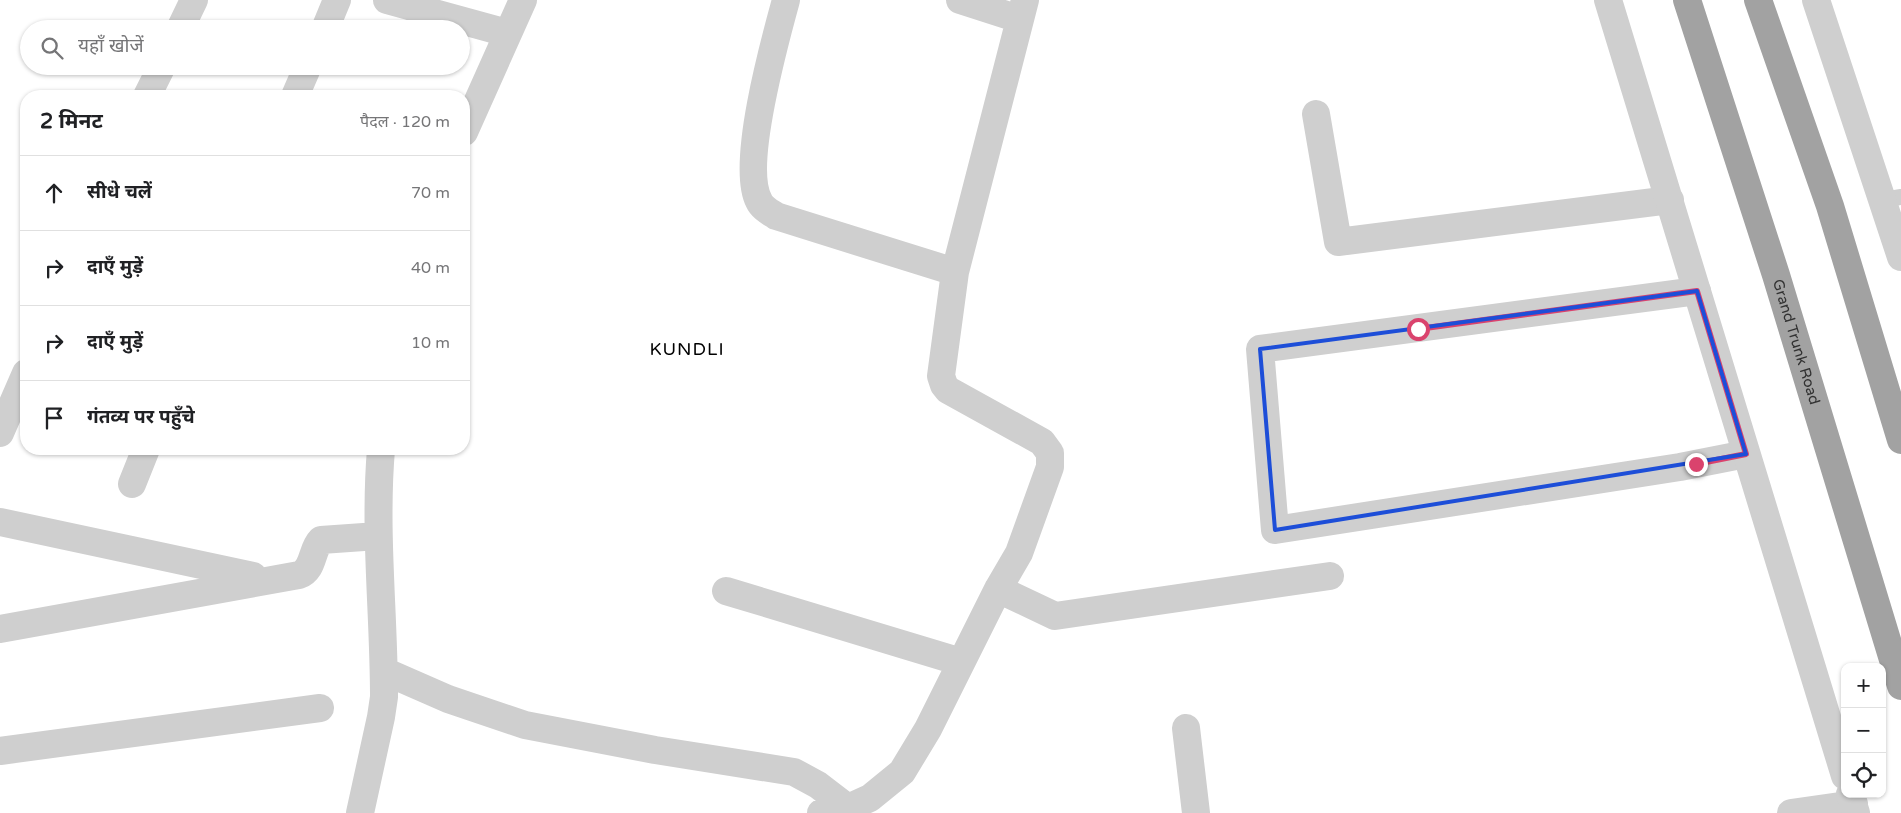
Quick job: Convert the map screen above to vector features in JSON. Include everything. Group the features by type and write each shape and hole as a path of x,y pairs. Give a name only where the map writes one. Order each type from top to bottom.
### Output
{"highway":[{"name":"Grand Trunk Road","path":"1687,0 1776,275 1901,686"},
{"path":"1758,0 1830,206 1901,440"}],"street":[{"path":"184,20 194,0"},
{"path":"328,20 338,0"},
{"path":"387,0 460,20"},
{"path":"470,119 523,0"},
{"path":"786,0 758,121 753,164 755,189 759,202 776,216 955,272"},
{"path":"821,813 848,808 870,798 902,772 928,729 998,589 1019,553 1050,467 1051,457 1042,442 948,390 941,374 955,272 1022,9 960,0"},
{"path":"1608,0 1841,763"},
{"path":"1816,0 1892,198 1901,256"},
{"path":"470,23 507,33"},
{"path":"150,90 158,75"},
{"path":"298,90 304,75"},
{"path":"1316,114 1338,242 1670,200"},
{"path":"1697,291 1260,349 1275,530 1680,467 1746,454"},
{"path":"0,433 20,387"},
{"path":"132,484 144,455"},
{"path":"360,813 384,697 378,536 378,480 380,455"},
{"path":"0,522 266,579"},
{"path":"0,629 304,573 309,567 318,543 325,538 378,536"},
{"path":"998,589 1055,616 1330,576"},
{"path":"726,591 961,662"},
{"path":"384,671 448,699 525,725 655,750 794,772 818,785 848,808"},
{"path":"0,751 320,708"},
{"path":"1186,728 1196,813"},
{"path":"1791,813 1853,804"}],"highlighted area":[{"path":"1697,291 1746,454 1275,530 1260,349"}],"district":[{"name":"KUNDLI","path":"687,349"}],"route":[{"path":"1418,329 1697,291 1746,454 1696,464"}]}
